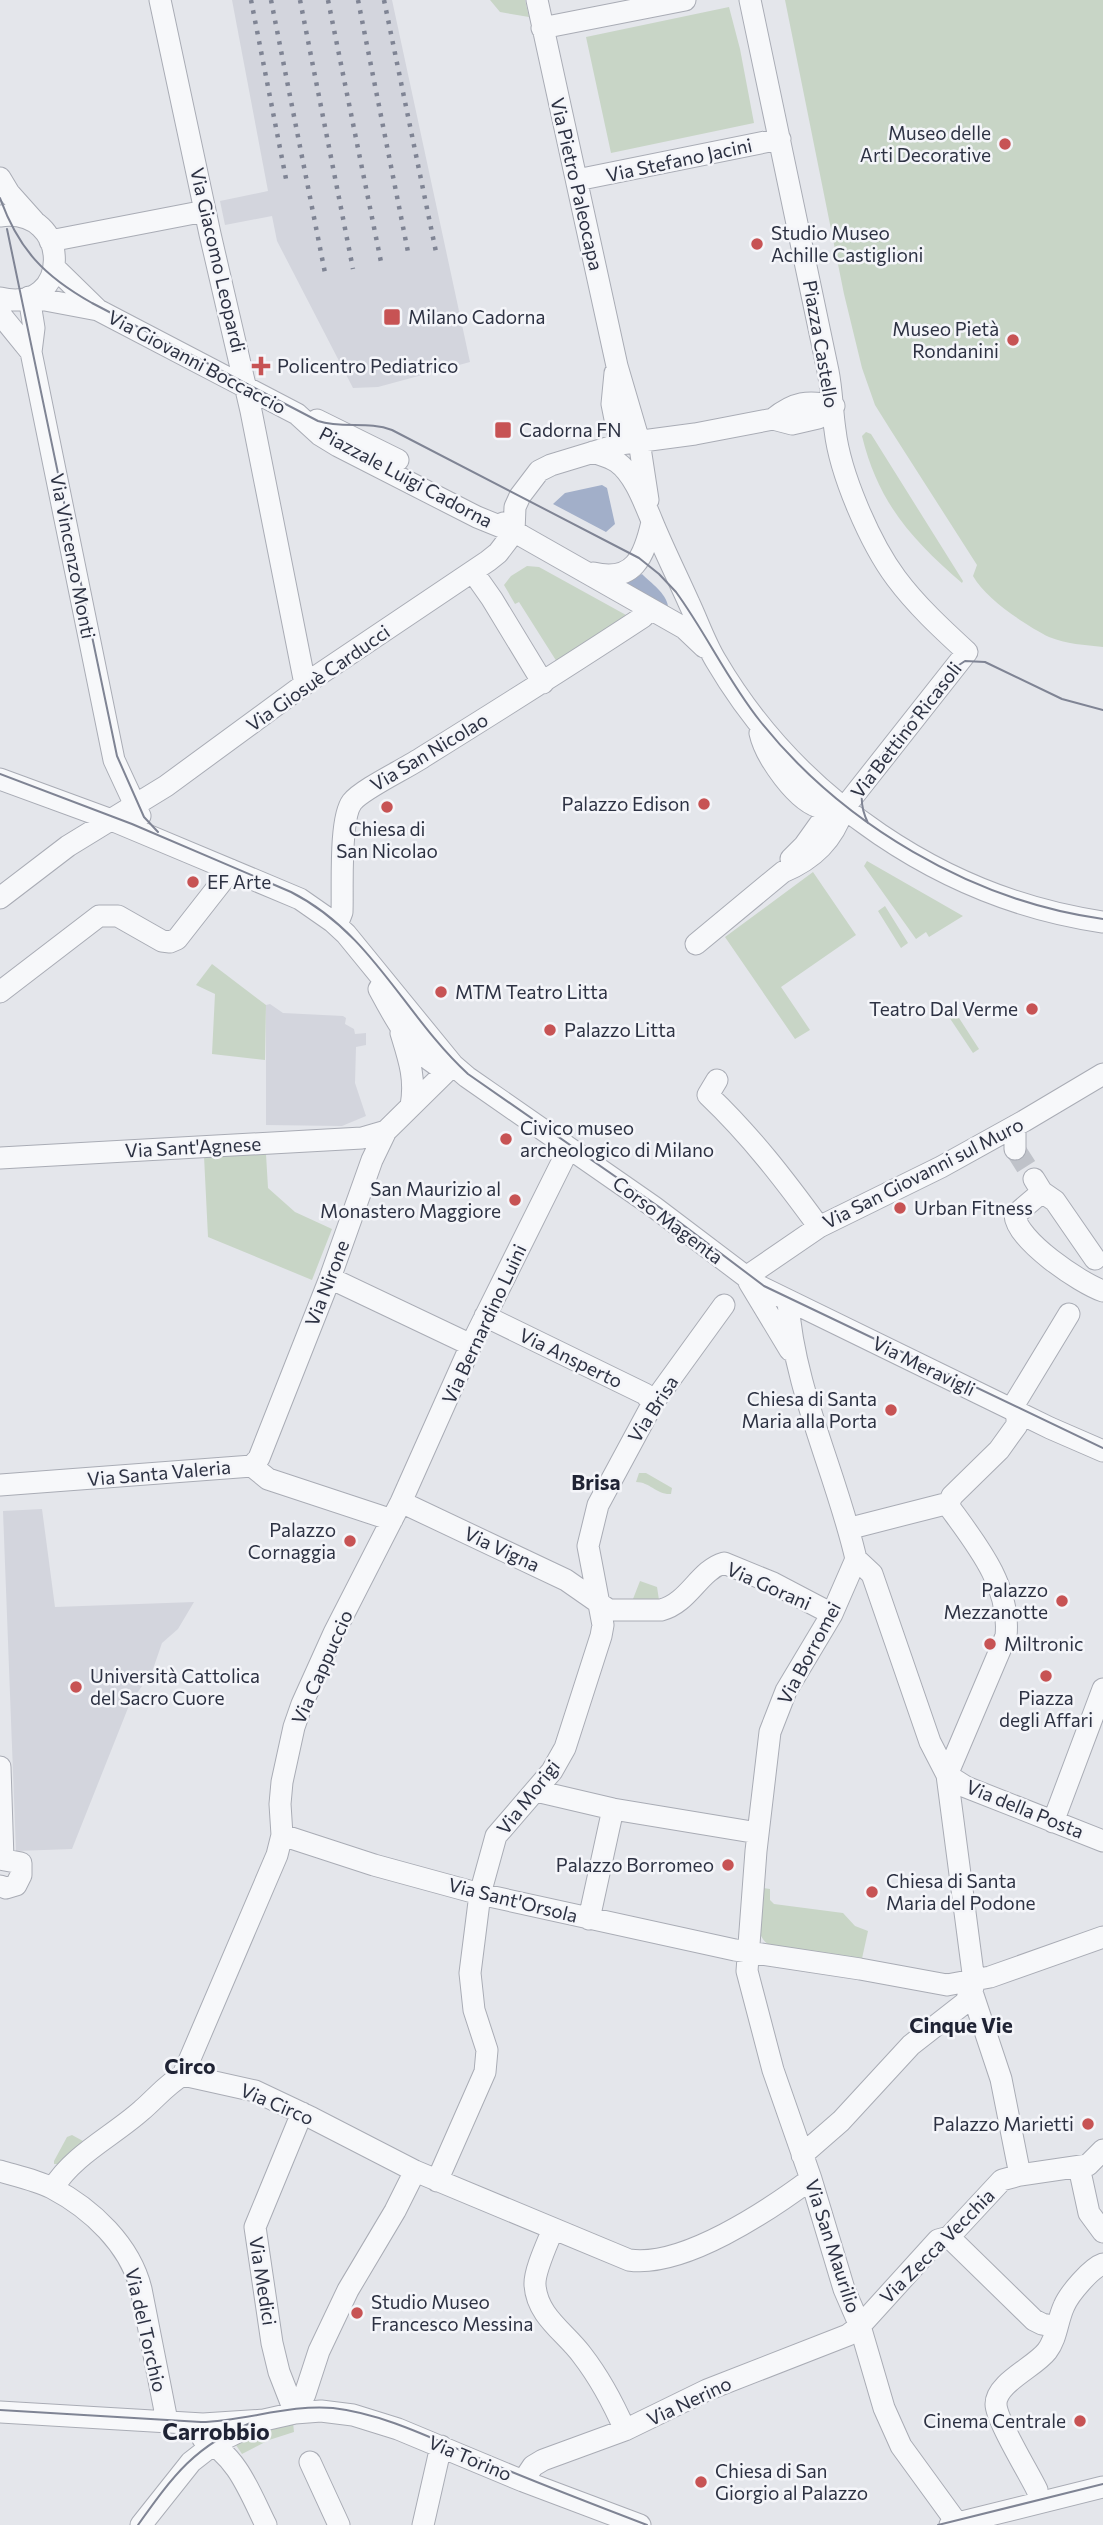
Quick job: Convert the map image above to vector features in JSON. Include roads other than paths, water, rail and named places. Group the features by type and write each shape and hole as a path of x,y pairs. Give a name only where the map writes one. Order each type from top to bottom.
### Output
{"street":[{"name":"Via Giacomo Leopardi","path":"160,0 251,411 305,684"},
{"name":"Via Pietro Paleocapa","path":"537,0 611,339"},
{"path":"542,28 685,0"},
{"name":"Piazza Castello","path":"750,0 834,406 835,430 852,493 879,550 896,578 967,652"},
{"name":"Via Stefano Jacini","path":"577,180 780,139"},
{"path":"0,178 9,193 50,241 56,260 55,268 47,282 29,297"},
{"path":"50,241 205,211"},
{"path":"0,216 21,217 35,223"},
{"name":"Via Giovanni Boccaccio","path":"55,268 98,310 297,414"},
{"name":"Via Giovanni Boccaccio","path":"0,298 16,301 29,297 98,310"},
{"name":"Via Vincenzo Monti","path":"29,297 34,328 31,352 114,760 134,804 153,832 173,845"},
{"name":"Via Vincenzo Monti","path":"0,314 31,352"},
{"name":"Piazzale Luigi Cadorna","path":"570,562 607,576 624,574 645,548 651,518 629,442 611,339"},
{"path":"629,442 695,435 773,419 787,407 814,401 834,406"},
{"name":"Piazzale Luigi Cadorna","path":"297,414 320,435 338,446 477,517 514,532 684,628 715,659"},
{"name":"Piazzale Luigi Cadorna","path":"473,572 498,553 514,532 517,501 539,471 562,461 629,442"},
{"name":"Piazzale Luigi Cadorna","path":"593,452 617,462 624,468 651,518 715,659"},
{"path":"473,572 543,683 643,617"},
{"name":"Via Giosuè Carducci","path":"109,819 166,786 305,684 473,572"},
{"name":"Via Bettino Ricasoli","path":"852,815 967,652"},
{"path":"715,659 759,724 809,777 852,815 928,863 981,888 1046,911 1103,922"},
{"name":"Via San Nicolao","path":"337,925 342,912 344,825 351,804 362,792 390,778 543,683"},
{"path":"759,724 767,753 801,797 822,808 852,815"},
{"name":"Corso Magenta","path":"0,779 109,819 300,900 337,925 453,1065 654,1207 746,1277"},
{"path":"0,790 68,816 109,819"},
{"path":"801,797 803,815 813,835"},
{"path":"783,872 824,818 852,815"},
{"path":"696,944 783,872 795,867 824,846 852,815"},
{"path":"0,898 68,846 109,819"},
{"path":"0,992 99,916 118,916 162,940 170,942 177,939 231,870"},
{"name":"Corso Magenta","path":"362,952 398,1024 432,1062 438,1066 453,1065"},
{"path":"398,1024 415,1087 411,1106"},
{"name":"Via Nirone","path":"252,1466 259,1458 330,1278 372,1160 386,1131 453,1065"},
{"name":"Via San Giovanni sul Muro","path":"746,1277 819,1227 930,1172 1103,1074"},
{"path":"717,1080 708,1095 741,1126 766,1155 819,1227"},
{"path":"1015,1126 1015,1149"},
{"name":"Via Sant'Agnese","path":"0,1158 362,1138 386,1131"},
{"name":"Via Bernardino Luini","path":"397,1511 471,1345 569,1148"},
{"path":"1038,1186 1055,1201 1099,1254 1094,1288 1035,1245 1015,1223 1015,1215 1038,1186"},
{"path":"746,1277 797,1362"},
{"name":"Via Meravigli","path":"746,1277 788,1301 1103,1451"},
{"path":"330,1278 471,1345"},
{"path":"788,1301 797,1362 849,1528 856,1559 872,1574 930,1742 947,1775 974,1981 972,1992 1001,2079 1020,2175 1088,2165 1102,2151"},
{"name":"Via Brisa","path":"599,1603 589,1559 590,1536 598,1505 653,1403 724,1305"},
{"path":"947,1775 1006,1636 1008,1624 999,1586 984,1557 949,1503 952,1496 999,1450 1017,1425 1017,1416 1012,1408 1069,1314"},
{"name":"Via Ansperto","path":"485,1316 645,1394 653,1403"},
{"name":"Via Santa Valeria","path":"0,1485 252,1466 268,1479 397,1511"},
{"path":"859,1526 949,1503"},
{"name":"Via Vigna","path":"397,1511 566,1580 599,1603"},
{"name":"Via Cappuccio","path":"183,2075 277,1855 282,1835 282,1782 302,1704 334,1633 397,1511"},
{"name":"Via Borromei","path":"748,1952 770,1731 786,1691 832,1614 856,1559"},
{"name":"Via Gorani","path":"599,1603 609,1610 661,1611 686,1595 713,1568 724,1563 773,1583 832,1614"},
{"name":"Via Morigi","path":"437,2181 485,2072 487,2050 471,1993 470,1973 480,1894 496,1836 559,1760 572,1730 601,1636 603,1625 599,1603"},
{"path":"1053,1822 1103,1689"},
{"path":"0,1767 2,1859 21,1863 21,1875 16,1885 6,1888 0,1886"},
{"name":"Via della Posta","path":"947,1775 966,1787 1103,1841"},
{"path":"536,1791 613,1809 758,1833"},
{"path":"589,1919 613,1809"},
{"name":"Via Sant'Orsola","path":"282,1835 374,1865 480,1894 589,1919 748,1952 947,1985 974,1981 1103,1937"},
{"name":"Via San Maurilio","path":"748,1952 747,1971 773,2070 811,2179 844,2289 860,2326 884,2408 901,2446 953,2524"},
{"path":"802,2155 841,2120 911,2045 966,2002 974,1981"},
{"path":"53,2188 67,2169 183,2075"},
{"name":"Via Circo","path":"183,2075 255,2091 437,2181 629,2260 645,2263 670,2258 709,2241 811,2179"},
{"name":"Via Medici","path":"295,2413 284,2387 272,2343 255,2227 302,2113"},
{"path":"1079,2167 1089,2213 1103,2232"},
{"name":"Via del Torchio","path":"0,2171 53,2188 104,2227 129,2257 136,2271 167,2421"},
{"path":"0,2412 203,2424 264,2420 295,2413 305,2394 319,2351 348,2290 395,2211 415,2171"},
{"name":"Via Zecca Vecchia","path":"860,2326 938,2240 949,2237 1002,2180 1020,2175"},
{"path":"553,2229 534,2281 538,2304 584,2357 625,2431"},
{"path":"949,2237 1034,2320 1057,2327"},
{"path":"1037,2490 998,2414 996,2399 1004,2387 1041,2358 1053,2340 1064,2305 1097,2267"},
{"name":"Via Nerino","path":"523,2481 533,2466 543,2460 625,2431 707,2390 848,2335 860,2326"},
{"name":"Via Torino","path":"295,2413 321,2411 380,2422 523,2481 640,2525"},
{"path":"141,2525 182,2471 214,2444 264,2420"},
{"path":"167,2421 214,2444 233,2462 267,2525"},
{"path":"158,2525 195,2476 214,2444"},
{"path":"423,2525 441,2446"},
{"path":"310,2462 339,2525"},
{"path":"953,2524 1003,2519 1103,2487"}],"water":[{"path":"602,485 607,488 615,524 606,532 553,504 565,493"},
{"path":"642,574 658,588 668,606 666,608 625,584"}],"tunnel":[{"path":"1015,1149 1034,1179"}],"tram line":[{"path":"0,198 16,233 35,260 60,283 92,303 318,421 392,430 639,558 676,592 760,721 793,758 830,793 913,852 959,876 1054,910 1103,919"},
{"path":"7,229 117,756 144,817 158,832"},
{"path":"868,823 862,797 869,771 947,673 965,661 985,662 1062,699 1103,710"},
{"path":"0,774 132,824 291,892 319,909 344,929 366,952 445,1051 468,1074 662,1209 764,1286 1103,1448"},
{"path":"0,2410 201,2422 300,2408 352,2411 410,2429 647,2525"},
{"path":"138,2525 174,2477 200,2452 215,2441 253,2422"},
{"path":"938,2525 1103,2484"}],"railway":[{"path":"251,0 287,184"},
{"path":"271,0 325,273"},
{"path":"300,0 353,269"},
{"path":"328,0 381,262"},
{"path":"358,0 409,257"},
{"path":"384,0 436,252"}],"place":[{"name":"Museo delle Arti Decorative","path":"1005,144"},
{"name":"Studio Museo Achille Castiglioni","path":"757,244"},
{"name":"Milano Cadorna","path":"392,317"},
{"name":"Museo Pietà Rondanini","path":"1013,340"},
{"name":"Policentro Pediatrico","path":"261,366"},
{"name":"Cadorna FN","path":"503,430"},
{"name":"Palazzo Edison","path":"704,804"},
{"name":"Chiesa di San Nicolao","path":"387,807"},
{"name":"EF Arte","path":"193,882"},
{"name":"MTM Teatro Litta","path":"441,992"},
{"name":"Teatro Dal Verme","path":"1032,1009"},
{"name":"Palazzo Litta","path":"550,1030"},
{"name":"Civico museo archeologico di Milano","path":"506,1139"},
{"name":"San Maurizio al Monastero Maggiore","path":"515,1200"},
{"name":"Urban Fitness","path":"900,1208"},
{"name":"Chiesa di Santa Maria alla Porta","path":"891,1410"},
{"name":"Palazzo Cornaggia","path":"350,1541"},
{"name":"Palazzo Mezzanotte","path":"1062,1601"},
{"name":"Miltronic","path":"990,1644"},
{"name":"Piazza degli Affari","path":"1046,1676"},
{"name":"Università Cattolica del Sacro Cuore","path":"76,1687"},
{"name":"Palazzo Borromeo","path":"728,1865"},
{"name":"Chiesa di Santa Maria del Podone","path":"872,1892"},
{"name":"Palazzo Marietti","path":"1088,2124"},
{"name":"Studio Museo Francesco Messina","path":"357,2313"},
{"name":"Cinema Centrale","path":"1080,2421"},
{"name":"Chiesa di San Giorgio al Palazzo","path":"701,2482"}],"district":[{"name":"Brisa","path":"596,1483"},
{"name":"Cinque Vie","path":"961,2026"},
{"name":"Circo","path":"190,2067"},
{"name":"Carrobbio","path":"216,2432"}]}
